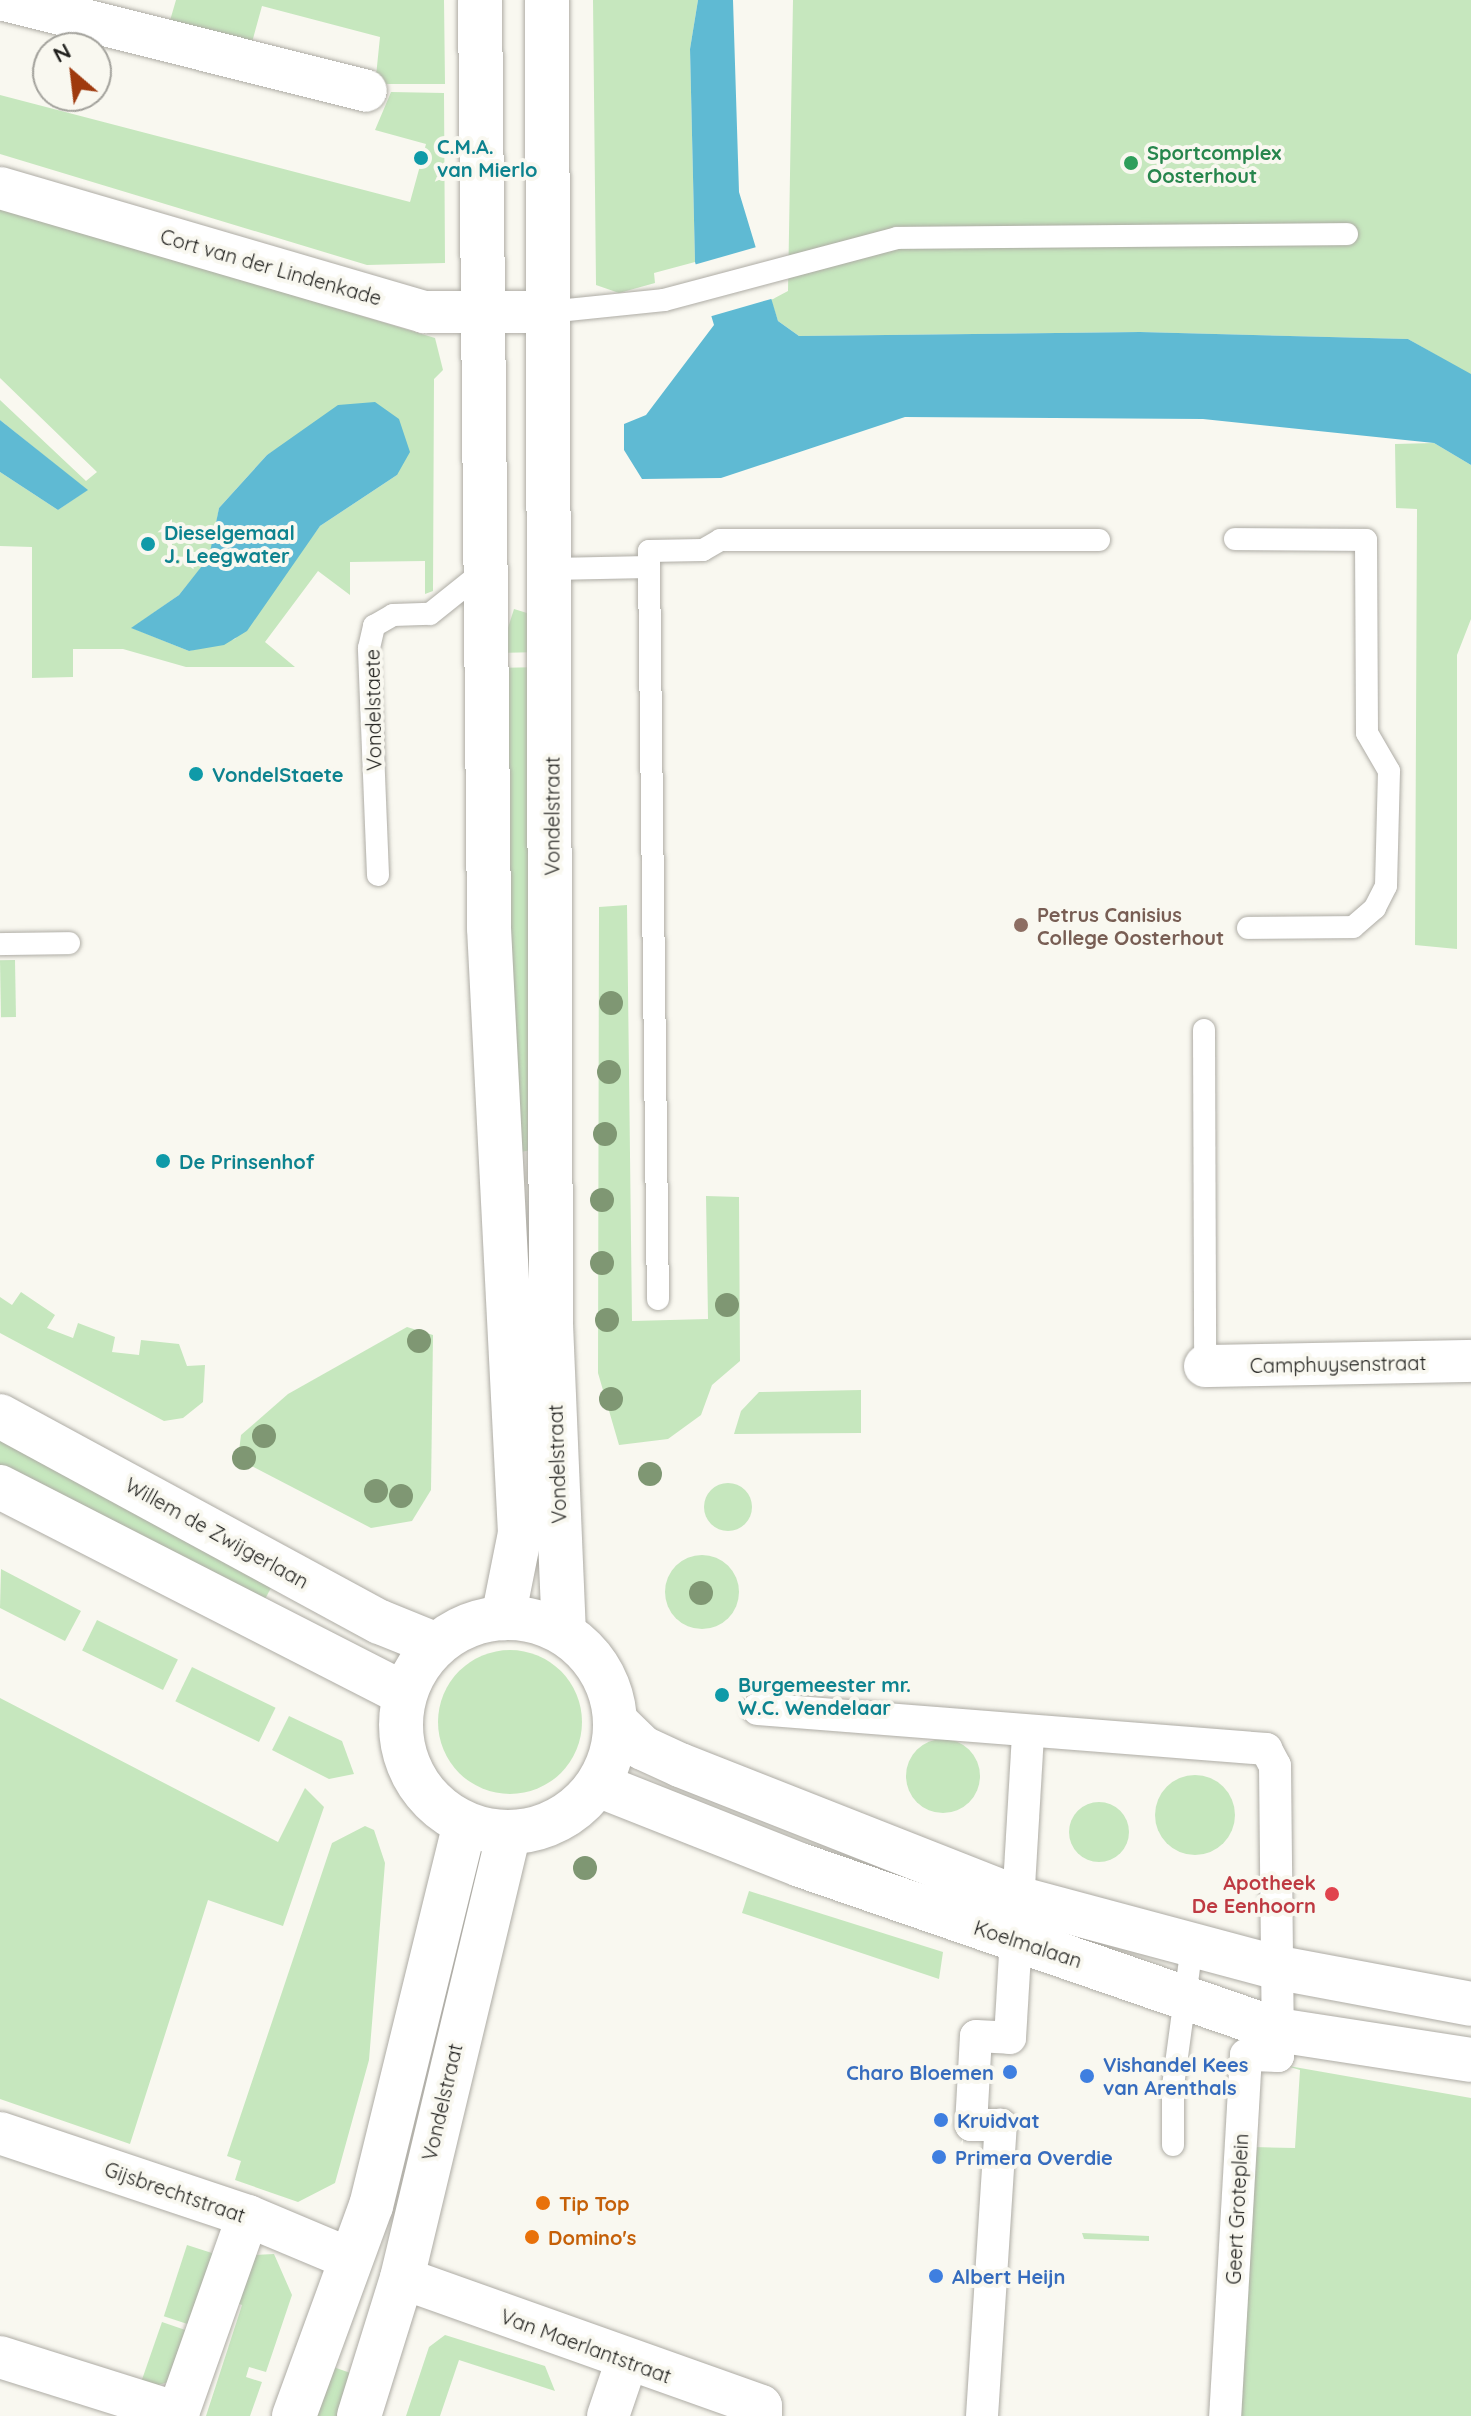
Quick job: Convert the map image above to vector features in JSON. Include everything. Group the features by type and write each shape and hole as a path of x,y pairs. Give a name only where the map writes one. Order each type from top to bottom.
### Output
{"street":[{"path":"5,0 366,91"},
{"name":"Vondelstraat","path":"480,0 489,928 520,1533 503,1618"},
{"name":"Vondelstraat","path":"547,0 552,569 551,1294 564,1631"},
{"name":"Cort van der Lindenkade","path":"0,188 424,312 548,312"},
{"path":"485,570 552,569"},
{"name":"Camphuysenstraat","path":"1205,1366 1471,1361"},
{"name":"Willem de Zwijgerlaan","path":"0,1416 380,1622 437,1645"},
{"path":"0,1487 405,1694"},
{"path":"503,1618 564,1631 603,1673 616,1722 598,1785 558,1820 509,1833 465,1824 418,1784 404,1755 405,1694 437,1645 478,1622 503,1618"},
{"name":"Geert Groteplein","path":"758,1709 1028,1733 1266,1749 1275,1766 1278,2056 1246,2055 1225,2416"},
{"name":"Koelmalaan","path":"616,1722 643,1748 680,1765 1017,1898 1279,1968 1471,2004"},
{"path":"982,2416 1001,2125 971,2125 976,2036 1010,2038 1028,1733"},
{"name":"Koelmalaan","path":"598,1785 1017,1941 1278,2030 1471,2060"},
{"path":"294,2416 348,2258 371,2206 465,1824"},
{"name":"Vondelstraat","path":"359,2416 402,2278 509,1833"},
{"name":"Gijsbrechtstraat","path":"0,2133 248,2216 348,2258"},
{"path":"0,2357 177,2414 248,2216"},
{"path":"348,2258 402,2278"},
{"name":"Van Maerlantstraat","path":"402,2278 626,2363 761,2406 761,2416"},
{"path":"608,2416 626,2363"}],"lane":[{"path":"548,312 664,300 897,238 1347,234"},
{"path":"1235,539 1366,540 1367,733 1389,771 1386,886 1375,908 1353,927 1248,928"},
{"path":"658,1299 649,551 703,550 720,540 1099,540"},
{"path":"552,569 649,567"},
{"name":"Vondelstaete","path":"378,875 369,648 374,626 393,615 430,614 485,570"},
{"path":"0,944 69,943"},
{"path":"1204,1030 1205,1366"},
{"path":"1173,2145 1173,2086 1192,1945"}],"green space":[{"path":"176,0 444,0 445,84 386,84 376,76 380,37 262,6 251,46 169,24"},
{"path":"593,0 698,0 690,49 695,262 654,273 655,283 619,293 596,285"},
{"name":"Sportcomplex Oosterhout","path":"793,0 1471,0 1471,375 1408,339 1140,332 799,336 778,321 771,300 788,291"},
{"path":"391,92 444,93 445,263 367,265 0,154 0,95 32,103 32,112 65,112 410,202 426,144 375,130"},
{"path":"0,207 435,338 443,370 434,379 433,591 425,594 425,561 350,562 350,595 318,571 265,642 295,667 186,667 123,649 73,649 73,677 32,678 32,547 0,546 0,472 58,510 87,490 0,420 0,400 86,481 97,472 0,378","holes":["301,434 397,475 320,526 235,639 189,651 132,628 179,595 210,557 219,508 267,455"]},
{"path":"1434,443 1471,465 1471,619 1457,655 1457,949 1415,945 1417,509 1396,508 1395,444"},
{"path":"514,609 527,613 542,652 500,653"},
{"path":"540,667 536,1149 511,1154 501,668"},
{"path":"627,905 632,1321 708,1319 706,1196 739,1197 740,1361 712,1385 701,1415 668,1439 619,1445 598,1373 599,907"},
{"path":"0,960 15,960 16,1017 1,1017"},
{"path":"21,1292 55,1315 47,1328 73,1338 78,1323 115,1337 112,1352 139,1355 141,1340 179,1344 187,1366 205,1365 203,1402 183,1418 164,1421 0,1333 0,1297 12,1305"},
{"path":"407,1327 433,1335 431,1490 412,1521 371,1528 238,1459 241,1435 288,1394"},
{"path":"861,1390 861,1433 734,1434 741,1411 759,1392"},
{"path":"0,1428 273,1584 264,1601 0,1470"},
{"path":"728,1483 745,1490 752,1507 745,1524 728,1531 711,1524 704,1507 711,1490"},
{"path":"702,1555 723,1561 733,1571 739,1592 733,1613 723,1623 702,1629 681,1623 671,1613 665,1592 671,1571 681,1561"},
{"path":"1,1569 81,1611 65,1641 0,1608"},
{"path":"97,1620 178,1659 163,1690 82,1651"},
{"path":"510,1650 538,1655 561,1671 577,1694 582,1722 577,1750 561,1773 538,1789 510,1794 482,1789 459,1773 443,1750 438,1722 443,1694 459,1671 482,1655"},
{"path":"192,1667 276,1708 259,1742 175,1701"},
{"path":"0,1698 278,1842 305,1788 324,1807 283,1926 208,1900 130,2144 0,2099"},
{"path":"289,1716 342,1741 354,1774 329,1779 272,1750"},
{"path":"943,1739 964,1745 974,1755 980,1776 974,1797 964,1807 943,1813 922,1807 912,1797 906,1776 912,1755 922,1745"},
{"path":"1195,1775 1210,1778 1223,1787 1232,1800 1235,1815 1232,1830 1223,1843 1210,1852 1195,1855 1180,1852 1167,1843 1158,1830 1155,1815 1158,1800 1167,1787 1180,1778"},
{"path":"1099,1802 1111,1804 1120,1811 1127,1820 1127,1844 1120,1853 1111,1860 1099,1862 1087,1860 1078,1853 1071,1844 1069,1832 1071,1820 1078,1811 1087,1804"},
{"path":"365,1826 374,1830 385,1863 369,2060 335,2183 298,2202 235,2180 241,2161 227,2156 332,1843"},
{"path":"749,1891 943,1952 939,1979 742,1913"},
{"path":"1283,2065 1471,2098 1471,2416 1238,2416 1254,2147 1295,2148 1300,2070"},
{"path":"1082,2233 1149,2236 1149,2241 1084,2239"},
{"path":"187,2245 221,2256 198,2327 164,2316"},
{"path":"274,2254 292,2295 266,2372 249,2367 246,2377 262,2382 250,2416 206,2416 242,2305 230,2300 254,2255"},
{"path":"162,2322 194,2333 172,2381 138,2391"},
{"path":"445,2335 545,2366 555,2391 459,2360 440,2416 406,2416 429,2347"},
{"path":"322,2363 359,2376 346,2416 305,2416"}],"water":[{"path":"698,0 733,0 739,192 778,321 799,336 1140,332 1408,339 1471,374 1471,465 1434,443 1203,419 905,417 721,478 642,479 624,450 624,424 646,415 714,325 695,262 690,49"},
{"path":"375,402 399,419 410,452 397,475 320,526 247,631 224,645 189,651 131,628 179,595 209,557 219,508 267,455 338,405"},
{"path":"0,420 88,490 58,510 0,472"}],"pier":[{"path":"760,246 775,298 708,317 693,265"}],"place":[{"name":"C.M.A. van Mierlo","path":"421,158"},
{"name":"Sportcomplex Oosterhout","path":"1131,163"},
{"name":"Dieselgemaal J. Leegwater","path":"148,544"},
{"name":"VondelStaete","path":"196,774"},
{"name":"Petrus Canisius College Oosterhout","path":"1021,925"},
{"name":"De Prinsenhof","path":"163,1161"},
{"name":"Burgemeester mr. W.C. Wendelaar","path":"722,1695"},
{"name":"Apotheek De Eenhoorn","path":"1332,1894"},
{"name":"Charo Bloemen","path":"1010,2072"},
{"name":"Vishandel Kees van Arenthals","path":"1087,2076"},
{"name":"Kruidvat","path":"941,2120"},
{"name":"Primera Overdie","path":"939,2157"},
{"name":"Tip Top","path":"543,2203"},
{"name":"Domino's","path":"532,2237"},
{"name":"Albert Heijn","path":"936,2276"}]}
